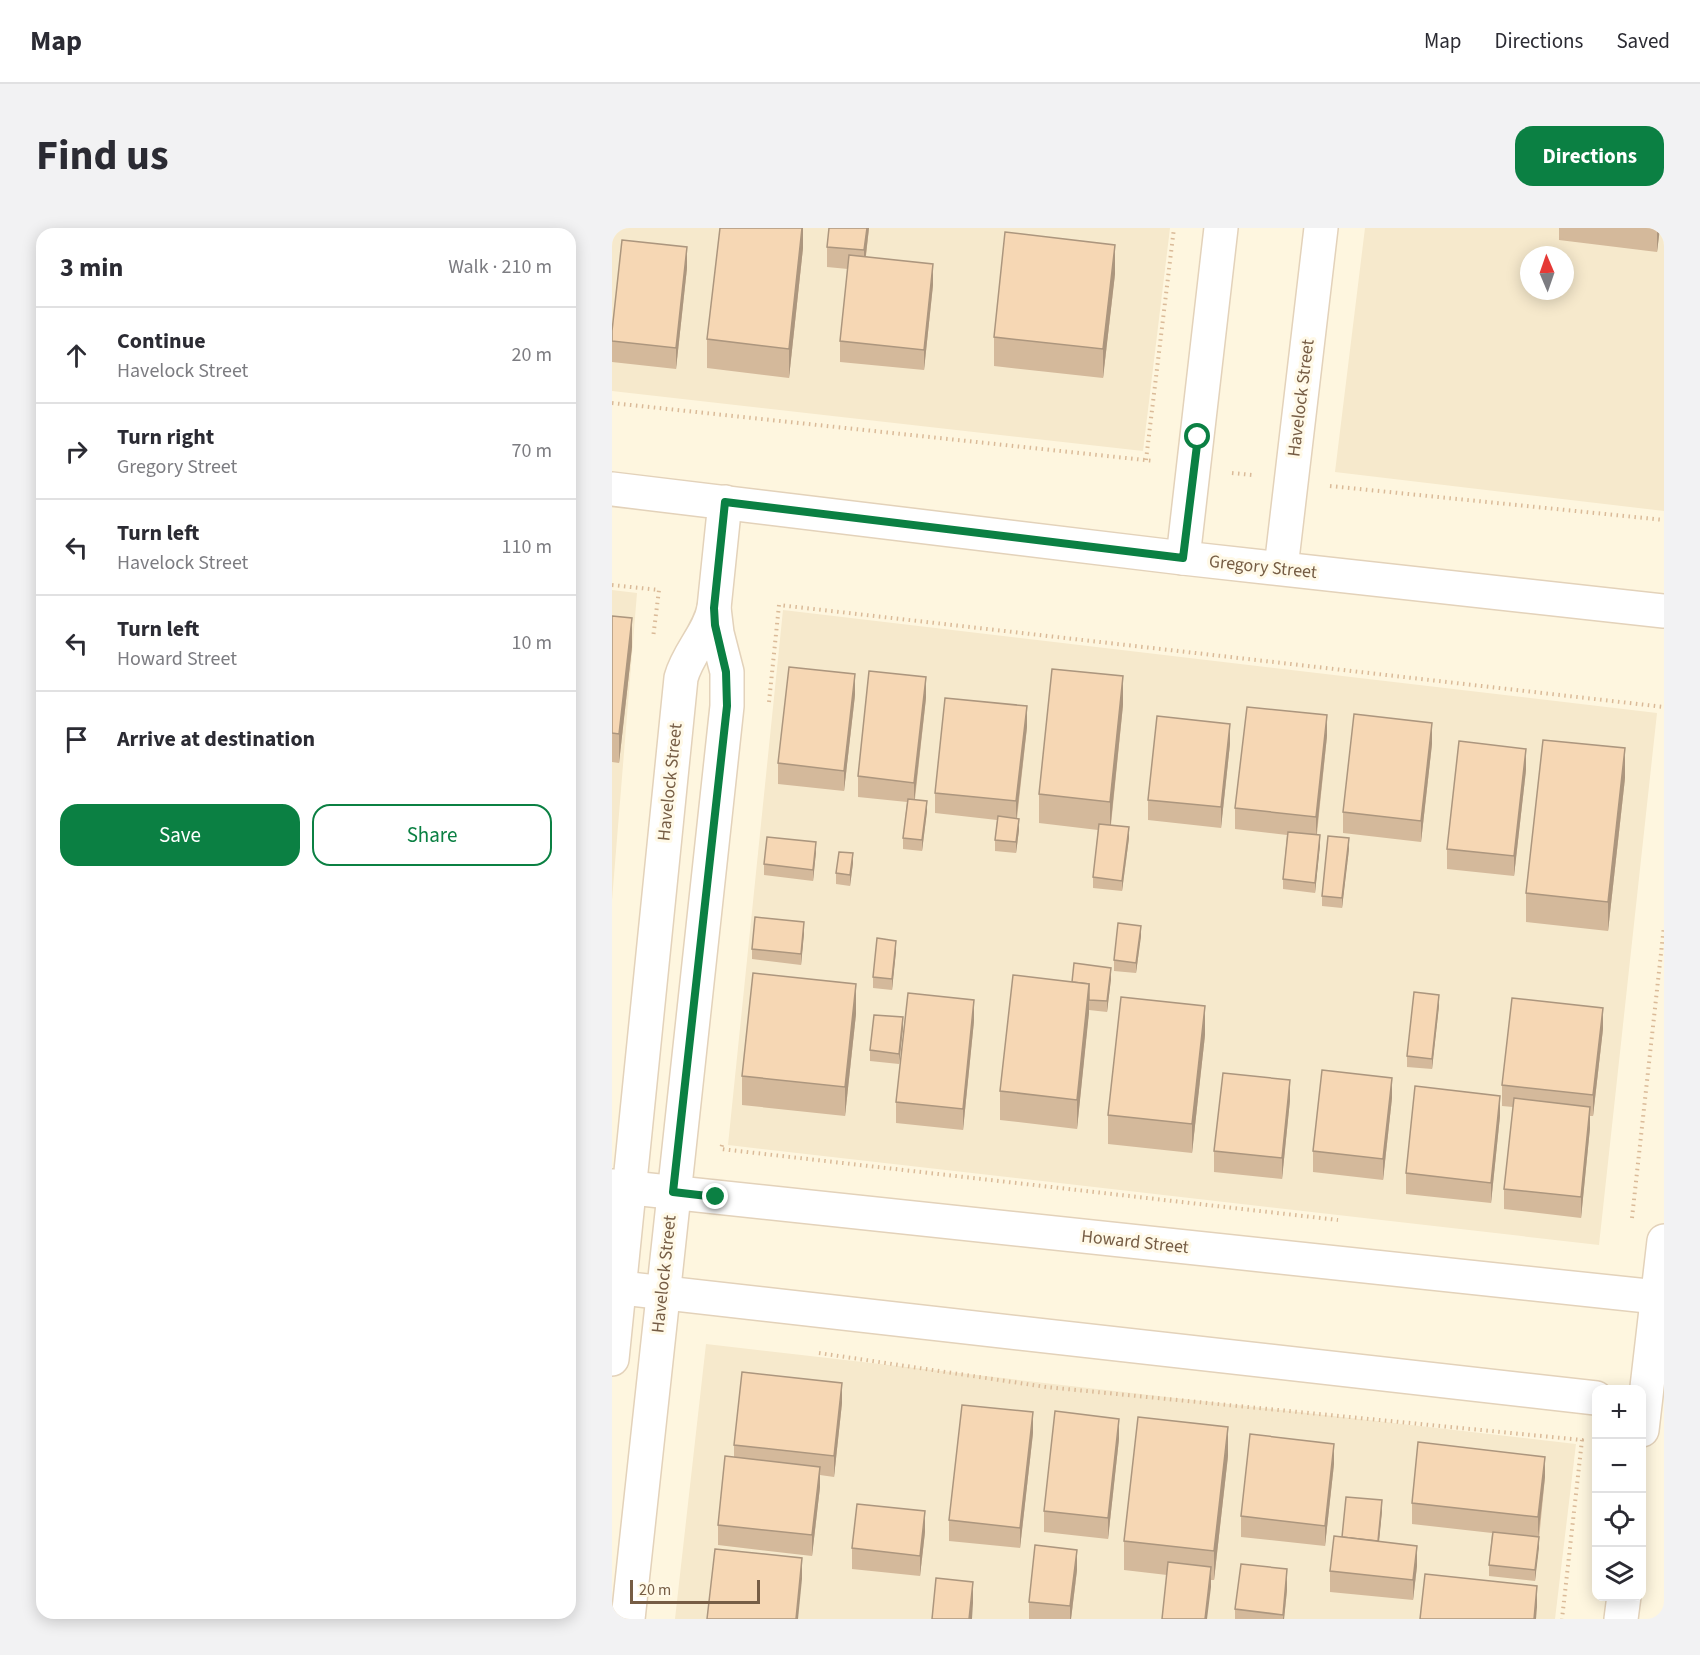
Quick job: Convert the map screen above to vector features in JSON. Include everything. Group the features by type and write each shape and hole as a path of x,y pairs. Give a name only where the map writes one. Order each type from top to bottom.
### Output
{"street":[{"path":"1183,558 1221,228"},
{"name":"Havelock Street","path":"1281,568 1321,228"},
{"name":"Gregory Street","path":"612,489 1183,558 1664,611"},
{"name":"Havelock Street","path":"628,1619 727,706 726,672 715,625 714,608 725,502"},
{"name":"Havelock Street","path":"612,1359 621,1187 681,678 686,662 709,625 714,608"},
{"name":"Howard Street","path":"621,1187 1657,1298"},
{"path":"1646,1397 1657,1355 1657,1298 1664,1241"},
{"path":"616,1287 1592,1398"},
{"path":"1622,1619 1624,1601"}],"path":[{"path":"1146,460 1174,228"},
{"path":"612,403 1146,460 1291,481 1664,520"},
{"path":"612,585 658,590"},
{"path":"779,605 1664,707"},
{"path":"1630,1230 1664,926"},
{"path":"721,1149 1348,1221"},
{"path":"815,1352 1046,1387 1582,1440 1562,1619"}],"shaded area":[{"path":"612,228 1170,228 1143,451 612,391"},
{"path":"1365,228 1664,228 1664,511 1335,472"},
{"path":"612,590 637,593 612,900"},
{"path":"783,610 1657,713 1599,1245 728,1145"},
{"path":"706,1344 1576,1444 1555,1619 675,1619"}],"building":[{"path":"720,228 802,228 789,349 707,339"},
{"path":"829,228 867,228 864,250 827,247"},
{"path":"1005,232 1115,245 1103,349 994,337"},
{"path":"622,240 687,247 676,348 612,341"},
{"path":"849,255 933,264 924,350 840,341"},
{"path":"612,616 632,618 619,734 612,733"},
{"path":"789,667 855,674 844,771 778,763"},
{"path":"1052,669 1123,676 1110,802 1039,794"},
{"path":"869,671 926,677 914,783 858,776"},
{"path":"945,698 1027,706 1016,801 935,793"},
{"path":"1247,707 1327,715 1316,817 1235,808"},
{"path":"1354,714 1432,723 1421,821 1343,812"},
{"path":"1157,716 1230,724 1221,807 1148,800"},
{"path":"1543,740 1625,748 1608,902 1526,893"},
{"path":"1459,741 1526,749 1514,856 1447,849"},
{"path":"908,799 927,801 922,840 903,838"},
{"path":"998,816 1019,819 1016,842 995,840"},
{"path":"1099,824 1129,827 1122,881 1093,877"},
{"path":"1288,832 1320,835 1315,883 1283,879"},
{"path":"1328,836 1349,838 1342,898 1322,896"},
{"path":"767,837 816,842 813,870 764,864"},
{"path":"839,852 853,853 850,875 836,873"},
{"path":"755,917 804,922 801,954 752,949"},
{"path":"1118,923 1141,926 1136,963 1114,960"},
{"path":"877,938 896,941 892,979 873,977"},
{"path":"1074,963 1111,968 1107,1001 1089,1000 1089,984 1072,982"},
{"path":"753,973 856,984 845,1087 742,1076"},
{"path":"1013,975 1089,984 1077,1100 1000,1091"},
{"path":"1414,992 1439,995 1432,1059 1407,1056"},
{"path":"908,993 974,1000 963,1109 896,1102"},
{"path":"1121,997 1205,1006 1192,1124 1108,1115"},
{"path":"1512,998 1603,1008 1593,1095 1502,1085"},
{"path":"874,1015 903,1017 899,1054 870,1050"},
{"path":"1322,1070 1392,1078 1383,1159 1313,1151"},
{"path":"1223,1073 1290,1080 1282,1158 1214,1151"},
{"path":"1415,1086 1500,1096 1491,1183 1406,1173"},
{"path":"1514,1098 1590,1107 1581,1197 1504,1189"},
{"path":"742,1372 842,1383 834,1456 734,1445"},
{"path":"962,1405 1033,1412 1020,1528 949,1520"},
{"path":"1055,1411 1119,1419 1108,1518 1044,1511"},
{"path":"1138,1417 1228,1427 1214,1551 1124,1541"},
{"path":"1250,1434 1334,1444 1325,1526 1241,1516"},
{"path":"1418,1442 1545,1457 1538,1517 1412,1503"},
{"path":"725,1456 820,1467 812,1535 718,1525"},
{"path":"1346,1497 1382,1500 1378,1541 1342,1537"},
{"path":"857,1504 925,1511 920,1556 852,1548"},
{"path":"1493,1532 1539,1537 1535,1570 1489,1565"},
{"path":"1334,1536 1417,1546 1413,1580 1330,1571"},
{"path":"1035,1545 1077,1550 1070,1606 1029,1602"},
{"path":"715,1549 802,1558 796,1619 707,1619"},
{"path":"1168,1562 1211,1567 1205,1619 1162,1619"},
{"path":"1241,1564 1287,1569 1283,1615 1235,1609"},
{"path":"1425,1574 1537,1586 1534,1619 1420,1619"},
{"path":"936,1578 973,1582 969,1619 932,1619"}],"route":[{"path":"716,1197 673,1192 727,706 725,662 715,625 714,608 725,502 1183,558 1198,437"}]}
